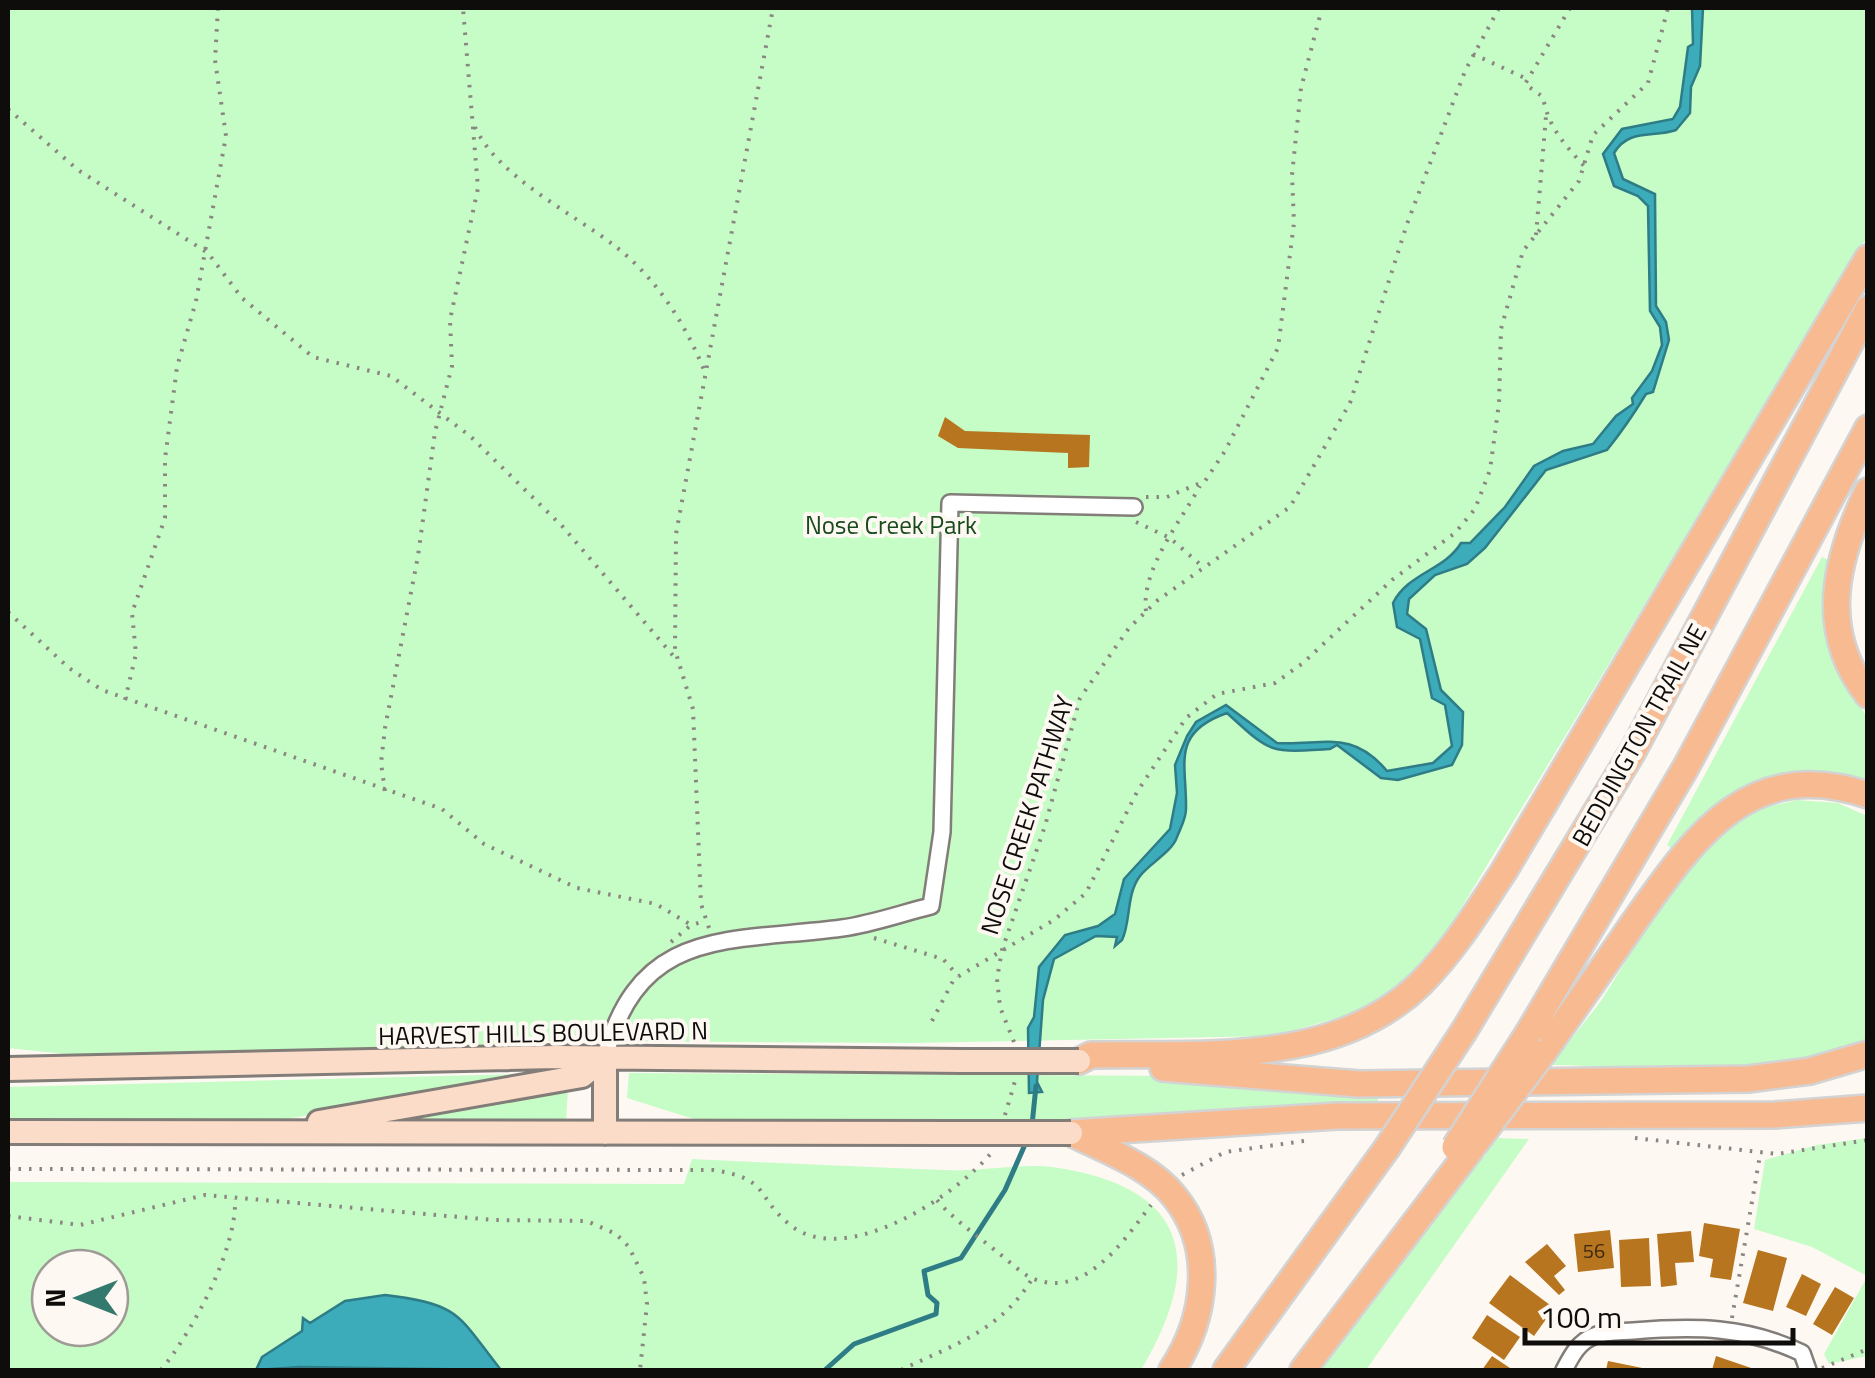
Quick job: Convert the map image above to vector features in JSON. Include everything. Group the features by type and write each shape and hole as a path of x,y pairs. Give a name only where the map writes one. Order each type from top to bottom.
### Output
{"main road":[{"path":"1079,1061 1091,1054 1255,1050 1325,1038 1377,1018 1420,984 1459,939 1504,871 1868,258"},
{"name":"BEDDINGTON TRAIL NE","path":"1226,1370 1387,1148 1464,1031 1633,751 1868,309"},
{"path":"1536,1042 1868,428"},
{"path":"1868,491 1839,562 1835,613 1850,665 1868,694"},
{"path":"1303,1370 1536,1042 1702,831 1747,799 1772,790 1821,783 1868,795"},
{"path":"1079,1061 1097,1068 1218,1072 1360,1084 1748,1079 1810,1071 1868,1054"},
{"path":"252,1132 582,1076 606,1058"},
{"path":"605,1133 606,1058"},
{"name":"HARVEST HILLS BOULEVARD N","path":"14,1067 606,1058 1079,1061"},
{"path":"8,1132 1070,1133 1352,1116 1795,1114 1868,1108"},
{"path":"1070,1133 1143,1170 1174,1196 1191,1228 1203,1280 1200,1310 1172,1370"}],"street":[{"path":"606,1058 625,1001 637,983 662,964 718,940 840,928 932,906 942,832 950,503 1134,506"},
{"path":"1564,1370 1577,1347 1595,1335 1730,1328 1802,1354 1808,1370"}],"path":[{"path":"125,700 136,654 135,598 165,518 165,460 178,367 196,302 226,136 214,60 218,8"},
{"path":"385,791 381,763 385,728 418,556 439,413 452,366 450,320 478,188 463,8"},
{"path":"718,940 705,922 700,904 693,709 677,660 676,534 773,8"},
{"path":"1146,612 1146,584 1168,537 1226,451 1278,348 1294,223 1292,176 1301,88 1322,8"},
{"name":"NOSE CREEK PATHWAY","path":"1015,1048 996,979 1002,950 1045,826 1080,698 1115,646 1146,612 1202,566 1290,507 1350,402 1407,224 1473,54 1499,8"},
{"path":"1536,235 1546,116 1542,97 1525,84 1549,50 1570,8"},
{"path":"932,1021 958,976 1054,920 1086,893 1138,792 1186,718 1206,700 1275,682 1303,663 1392,580 1454,533 1475,508 1490,470 1500,403 1501,329 1509,288 1523,250 1579,181 1593,135 1648,83 1668,8"},
{"path":"1473,54 1527,79"},
{"path":"8,110 78,170 203,250 272,327 318,361 391,376 470,436 563,527 677,660"},
{"path":"1546,116 1561,141 1585,166"},
{"path":"474,123 488,151 620,250 637,268 688,330 706,374"},
{"path":"1200,486 1167,497 1133,498 1134,521 1168,537 1202,566"},
{"path":"8,612 69,668 125,700 262,743 442,809 484,844 576,888 656,904 691,926"},
{"path":"840,928 943,959 958,976"},
{"path":"1002,1126 1016,1069"},
{"path":"1630,1138 1760,1153 1868,1140"},
{"path":"1171,1182 1226,1152 1320,1139"},
{"path":"8,1169 713,1170 753,1180 791,1226 834,1242 869,1233 937,1200 997,1144"},
{"path":"1730,1328 1760,1153"},
{"path":"8,1216 80,1224 140,1213 195,1195 600,1225 629,1247 644,1278 647,1304 640,1370"},
{"path":"162,1370 189,1336 236,1216 235,1198"},
{"path":"937,1200 952,1218 1032,1278 1074,1278 1102,1264 1156,1198"},
{"path":"902,1370 995,1324 1013,1309 1032,1278"},
{"path":"1808,1370 1832,1367 1868,1349"}],"green space":[{"name":"Nose Creek Park","path":"8,8 1867,8 1867,237 1434,953 1370,1009 1273,1036 913,1043 555,1041 329,1053 74,1055 8,1048"},
{"path":"1822,557 1830,561 1825,628 1839,669 1867,718 1867,785 1768,779 1698,821 1672,849 1667,845"},
{"path":"1797,800 1838,803 1867,816 1867,1042 1832,1055 1754,1068 1551,1065 1601,1001 1678,877 1723,830 1758,809"},
{"path":"629,1073 1188,1076 1378,1092 1378,1105 1080,1122 700,1121 627,1098"},
{"path":"524,1074 524,1079 257,1124 8,1123 8,1087"},
{"path":"568,1088 566,1122 412,1120"},
{"path":"1498,1138 1529,1139 1366,1370 1316,1370"},
{"path":"1867,1138 1867,1276 1812,1247 1754,1229 1765,1160 1817,1145"},
{"path":"692,1159 958,1170 1041,1166 1097,1177 1132,1191 1157,1210 1172,1234 1177,1262 1174,1294 1162,1330 1141,1370 8,1370 8,1182 684,1184"},
{"path":"1867,1277 1867,1356 1829,1364 1824,1354"}],"water":[{"path":"1692,8 1703,8 1700,66 1691,87 1690,113 1676,130 1634,137 1614,153 1623,179 1655,194 1656,306 1666,322 1669,340 1653,392 1646,394 1607,450 1546,470 1485,548 1467,564 1435,575 1409,599 1407,614 1426,629 1441,690 1463,712 1462,745 1452,765 1398,780 1381,778 1337,745 1310,750 1272,747 1227,713 1197,730 1189,740 1184,764 1184,820 1175,842 1136,883 1122,940 1115,946 1117,937 1096,936 1054,959 1043,1000 1037,1082 1042,1092 1029,1093 1028,1028 1034,1017 1039,967 1065,935 1098,926 1115,914 1124,879 1170,829 1177,793 1175,765 1196,722 1226,705 1277,743 1348,744 1374,758 1387,771 1433,763 1452,746 1445,705 1432,698 1420,639 1397,627 1393,603 1408,585 1446,560 1461,543 1470,543 1505,507 1534,466 1563,451 1593,444 1616,416 1633,404 1632,398 1652,371 1662,345 1660,327 1650,311 1648,206 1638,196 1614,186 1603,154 1622,129 1673,119 1680,107 1688,47 1693,44"},
{"path":"385,1295 444,1308 466,1325 501,1370 256,1370 262,1357 302,1331 303,1318 310,1323 345,1301"}],"building":[{"path":"945,417 965,431 1090,435 1089,467 1068,468 1068,453 958,448 938,436"},
{"path":"1704,1223 1740,1229 1731,1280 1710,1277 1713,1259 1699,1256"},
{"path":"1610,1230 1614,1268 1578,1272 1574,1234"},
{"path":"1691,1231 1694,1262 1675,1263 1677,1285 1661,1287 1657,1234"},
{"path":"1649,1238 1651,1286 1621,1287 1619,1240"},
{"path":"1547,1244 1566,1266 1554,1276 1565,1290 1559,1295 1525,1262"},
{"path":"1758,1250 1787,1258 1773,1311 1743,1303"},
{"path":"1802,1274 1821,1284 1806,1316 1786,1307"},
{"path":"1510,1275 1554,1308 1534,1336 1489,1303"},
{"path":"1835,1287 1854,1298 1832,1335 1813,1324"},
{"path":"1487,1315 1520,1337 1504,1360 1472,1338"},
{"path":"1492,1356 1513,1370 1482,1370"},
{"path":"1716,1356 1757,1370 1712,1370"},
{"path":"1608,1361 1647,1369 1647,1370 1606,1370"}],"waterway":[{"path":"1032,1125 1036,1086"},
{"path":"825,1370 854,1344 936,1314 937,1303 928,1295 924,1271 961,1258 1005,1190 1027,1140"}]}
